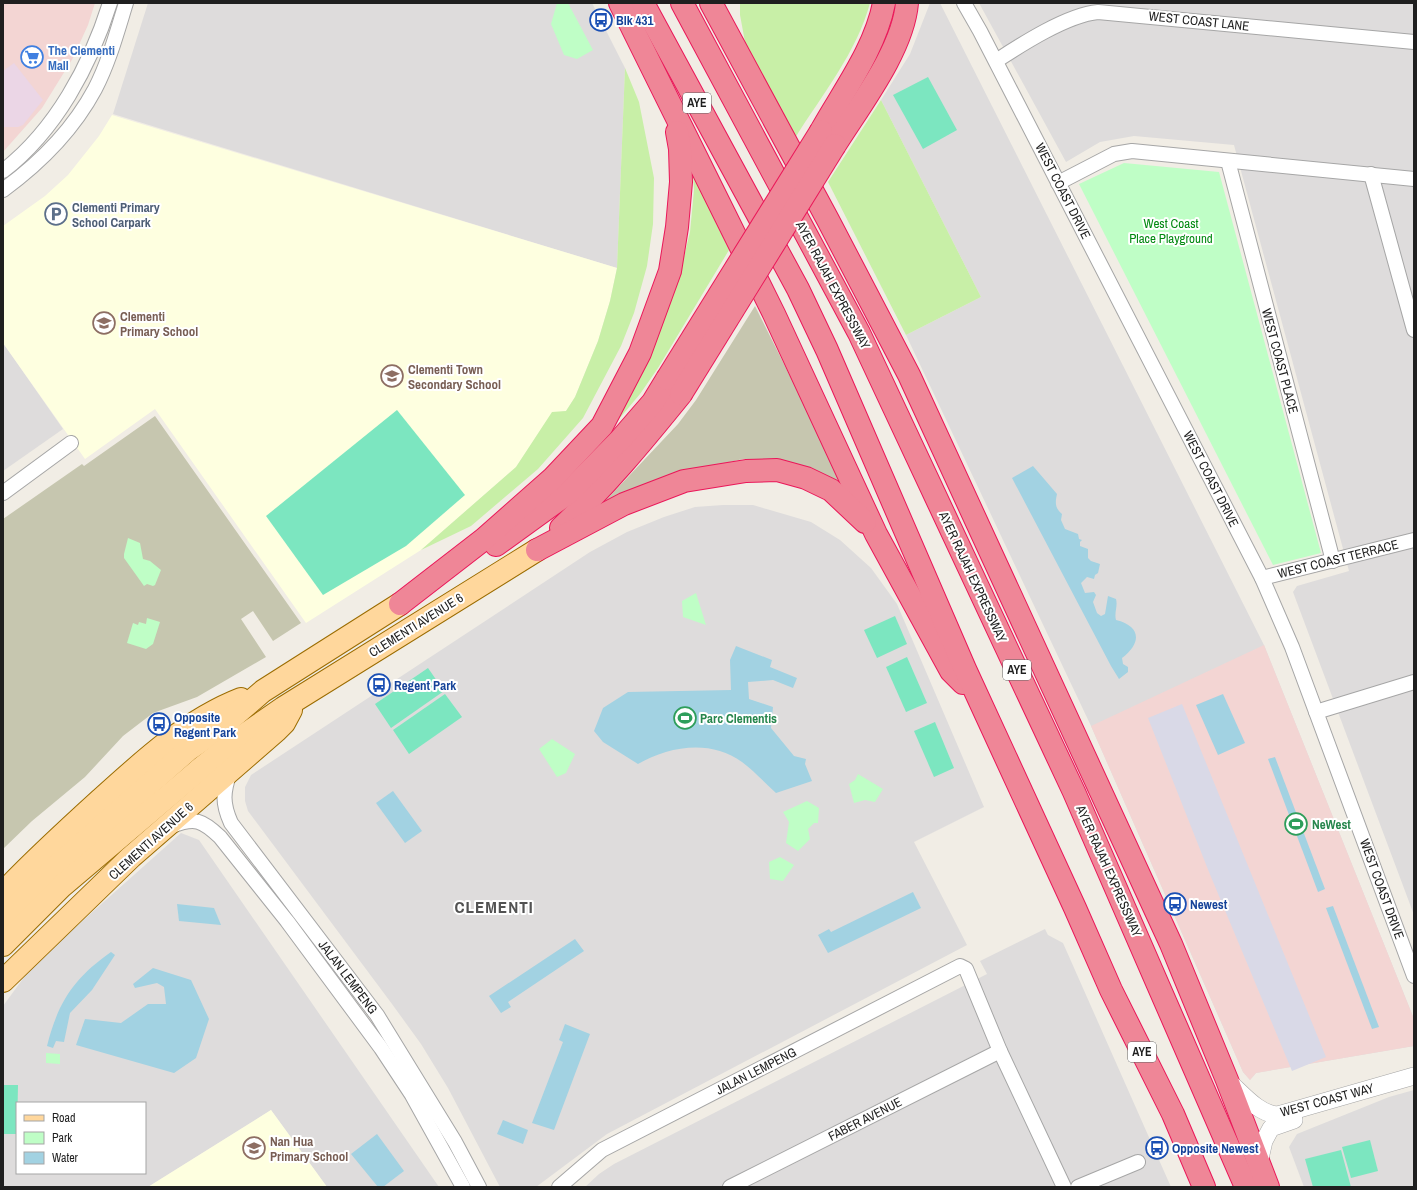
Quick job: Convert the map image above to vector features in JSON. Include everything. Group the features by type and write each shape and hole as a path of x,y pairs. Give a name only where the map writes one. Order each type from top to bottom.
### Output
{"highway":[{"path":"620,3 774,314 876,534 951,671 958,679 977,694"},
{"name":"AYE","path":"643,3 798,289 827,350 977,694 1111,990 1173,1114 1204,1187"},
{"name":"AYER RAJAH EXPRESSWAY","path":"682,3 859,333 1074,792 1246,1187"},
{"path":"711,3 909,374 1140,874 1227,1080 1268,1187"},
{"path":"728,3 727,11 735,48"},
{"path":"828,138 880,21 884,3"},
{"path":"537,550 581,510 628,459 828,138 888,59 898,38 906,13 907,3"},
{"path":"400,604 484,539 553,478 602,426 640,353 670,271 677,228 681,182 680,148 673,111"},
{"path":"400,604 486,552 568,493 620,440 653,402 674,386"},
{"path":"537,550 624,504 684,482 746,470 777,470 806,478 831,490 876,534"}],"main road":[{"name":"CLEMENTI AVENUE 6","path":"3,945 62,886 200,769 237,740 296,700 537,550"},
{"name":"CLEMENTI AVENUE 6","path":"3,919 50,872 188,750 221,728 263,691 400,604"},
{"name":"CLEMENTI AVENUE 6","path":"3,893 34,859 139,765 173,737 236,701 263,691"},
{"name":"CLEMENTI AVENUE 6","path":"3,981 131,857 230,772 284,723 296,700"}],"street":[{"path":"3,171 22,156 53,119 64,102 94,50 110,3"},
{"path":"3,190 28,172 67,132 81,113 96,88 112,48 126,3"},
{"name":"WEST COAST DRIVE","path":"964,3 996,61 1262,578 1292,647 1414,976"},
{"name":"WEST COAST LANE","path":"996,61 1040,35 1078,16 1085,13 1098,12 1414,42"},
{"path":"1058,183 1120,152 1132,151 1414,179"},
{"name":"WEST COAST PLACE","path":"1228,161 1333,561"},
{"path":"1371,174 1414,330"},
{"path":"3,493 71,443"},
{"name":"WEST COAST TERRACE","path":"1262,578 1414,540"},
{"path":"1316,712 1414,682"},
{"name":"JALAN LEMPENG","path":"230,772 224,799 225,809 231,823 390,1034 455,1142 479,1187"},
{"name":"JALAN LEMPENG","path":"164,829 186,820 196,820 207,825 220,837 287,921 381,1048 412,1095 463,1187"},
{"name":"JALAN LEMPENG","path":"558,1187 602,1150 960,966 966,969 1000,1051"},
{"path":"1000,1051 1064,1187"},
{"name":"FABER AVENUE","path":"730,1187 1000,1051"},
{"name":"WEST COAST WAY","path":"1227,1080 1261,1109 1278,1115 1414,1076"},
{"name":"WEST COAST WAY","path":"1259,1163 1264,1141 1274,1126 1414,1086"},
{"path":"1078,1187 1138,1162"}],"shaded area":[{"name":"The Clementi Mall","path":"3,3 95,3 88,25 73,58 42,108 3,152"},
{"path":"148,3 592,3 625,68 617,268 113,114"},
{"path":"930,3 940,3 1264,645 1414,1019 1414,1046 1256,1073 1250,1080 1243,1072 1091,726 906,335 981,297 881,100 910,54"},
{"path":"979,3 1414,3 1414,915 1293,592 1297,586 1349,571 1234,145 1134,136 1100,142 1066,162"},
{"path":"14,63 43,100 23,125 18,127 3,127 3,71"},
{"name":"Clementi Town Secondary School","path":"112,115 617,268 610,301 598,341 575,397 566,411 552,413 516,467 421,550 306,623 155,409 85,459 3,343 3,226 45,196 68,175 99,136"},
{"path":"755,306 846,488 830,477 805,466 778,460 743,459 685,472 597,508 678,424 696,400"},
{"path":"3,343 63,429 3,471"},
{"path":"155,416 301,623 273,641 253,611 241,619 266,657 197,697 153,713 123,736 85,777 32,821 3,849 3,519 82,464 84,466"},
{"path":"753,505 811,522 840,540 871,568 897,604 984,807 914,842 967,945 607,1134 536,1187 500,1187 448,1088 421,1044 248,811 245,801 245,787 251,775 590,552 627,532 664,517 695,507"},
{"name":"Newest","path":"1264,645 1414,1019 1414,1046 1256,1073 1250,1080 1243,1072 1091,726"},
{"path":"1182,704 1326,1057 1292,1071 1209,872 1148,718"},
{"path":"181,833 199,840 439,1187 327,1187 271,1110 148,1187 3,1187 3,1006 33,965"},
{"path":"1045,929 1048,935 1063,943 1171,1187 585,1187 599,1174 614,1164 987,974 980,961"},
{"path":"1414,1090 1414,1187 1304,1187 1289,1147 1297,1134 1389,1097"},
{"name":"Nan Hua Primary School","path":"271,1110 327,1187 148,1187"}],"green space":[{"path":"557,3 568,3 593,50 577,59 564,55 551,24"},
{"path":"740,3 870,3 857,39 848,56 795,138 745,42 740,15"},
{"path":"625,68 639,102 654,178 653,224 647,266 634,313 621,346 583,418 538,469 471,526 421,550 516,467 552,412 566,411 575,397 598,341 610,301 617,268"},
{"path":"928,77 957,130 923,149 893,95"},
{"path":"881,100 981,297 906,335 828,182"},
{"name":"West Coast Place Playground","path":"1124,163 1219,172 1321,553 1273,565 1079,184"},
{"path":"693,175 729,250 658,368 640,394 609,431 679,277 690,232 694,190"},
{"path":"397,410 465,495 406,546 323,595 266,516"},
{"path":"128,538 140,543 143,559 150,561 161,570 155,585 153,586 147,584 144,586 124,558"},
{"path":"696,593 706,625 683,617 682,601"},
{"path":"895,616 907,644 877,658 864,630"},
{"path":"147,618 160,622 153,644 146,649 127,643 133,623 138,625 139,622 146,624"},
{"path":"907,657 927,703 906,712 886,667"},
{"path":"428,668 444,691 391,728 375,704"},
{"path":"445,694 462,717 409,754 393,730"},
{"path":"935,722 954,768 934,777 914,731"},
{"path":"552,739 575,754 566,773 557,777 539,749"},
{"path":"858,774 883,789 875,802 865,800 854,803 849,784 855,780"},
{"path":"807,801 819,808 818,823 814,823 808,829 810,839 798,851 786,843 789,822 783,812"},
{"path":"780,857 794,865 783,881 770,879 769,862"},
{"path":"46,1053 60,1054 60,1064 46,1063"},
{"path":"3,1085 18,1085 18,1102 16,1102 16,1134 3,1134"},
{"path":"1370,1140 1378,1171 1351,1178 1342,1147"},
{"path":"1341,1150 1351,1187 1313,1187 1305,1159"}],"water":[{"path":"1033,466 1057,494 1056,505 1062,514 1061,520 1065,529 1078,534 1079,539 1082,540 1080,542 1080,546 1088,549 1088,558 1091,561 1100,564 1098,573 1095,575 1094,579 1087,577 1081,583 1085,593 1094,592 1096,595 1093,602 1097,613 1101,616 1105,614 1108,596 1116,599 1116,620 1130,626 1134,631 1136,636 1133,647 1122,658 1123,664 1128,667 1128,672 1119,679 1012,478"},
{"name":"Parc Clementis","path":"736,646 772,660 770,667 797,678 793,688 773,680 748,682 749,699 773,707 771,728 794,756 806,759 805,764 812,781 776,793 742,762 717,750 704,748 676,749 638,764 603,742 594,731 603,708 628,692 731,690 730,660"},
{"path":"1223,694 1245,743 1218,755 1196,705"},
{"name":"NeWest","path":"1275,757 1325,889 1318,892 1268,759"},
{"path":"393,791 422,831 405,843 376,803"},
{"path":"913,892 921,908 828,953 818,935 829,929 831,932"},
{"path":"177,904 214,908 221,925 179,921"},
{"path":"1333,906 1379,1027 1372,1029 1326,908"},
{"path":"575,939 584,951 508,1002 511,1007 501,1013 489,996"},
{"path":"111,952 115,955 92,990 70,1013 64,1042 56,1041 53,1048 47,1046 56,1016 69,992 87,971"},
{"path":"153,968 191,980 209,1019 196,1058 174,1073 76,1045 85,1019 121,1023 148,1004 166,1004 164,987 157,983 135,988 133,984"},
{"path":"565,1024 590,1034 554,1130 532,1123 563,1042 559,1040"},
{"path":"503,1120 528,1130 523,1144 497,1134"},
{"path":"377,1134 404,1171 383,1187 378,1187 351,1154"}],"place":[{"name":"Blk 431","path":"601,20"},
{"name":"The Clementi Mall","path":"32,57"},
{"name":"Clementi Primary School Carpark","path":"56,214"},
{"name":"Clementi Primary School","path":"104,323"},
{"name":"Clementi Town Secondary School","path":"392,376"},
{"name":"Regent Park","path":"379,685"},
{"name":"Parc Clementis","path":"685,718"},
{"name":"Opposite Regent Park","path":"159,724"},
{"name":"NeWest","path":"1296,824"},
{"name":"Newest","path":"1175,904"},
{"name":"Nan Hua Primary School","path":"254,1148"},
{"name":"Opposite Newest","path":"1157,1148"}],"district":[{"name":"CLEMENTI","path":"494,906"}]}
